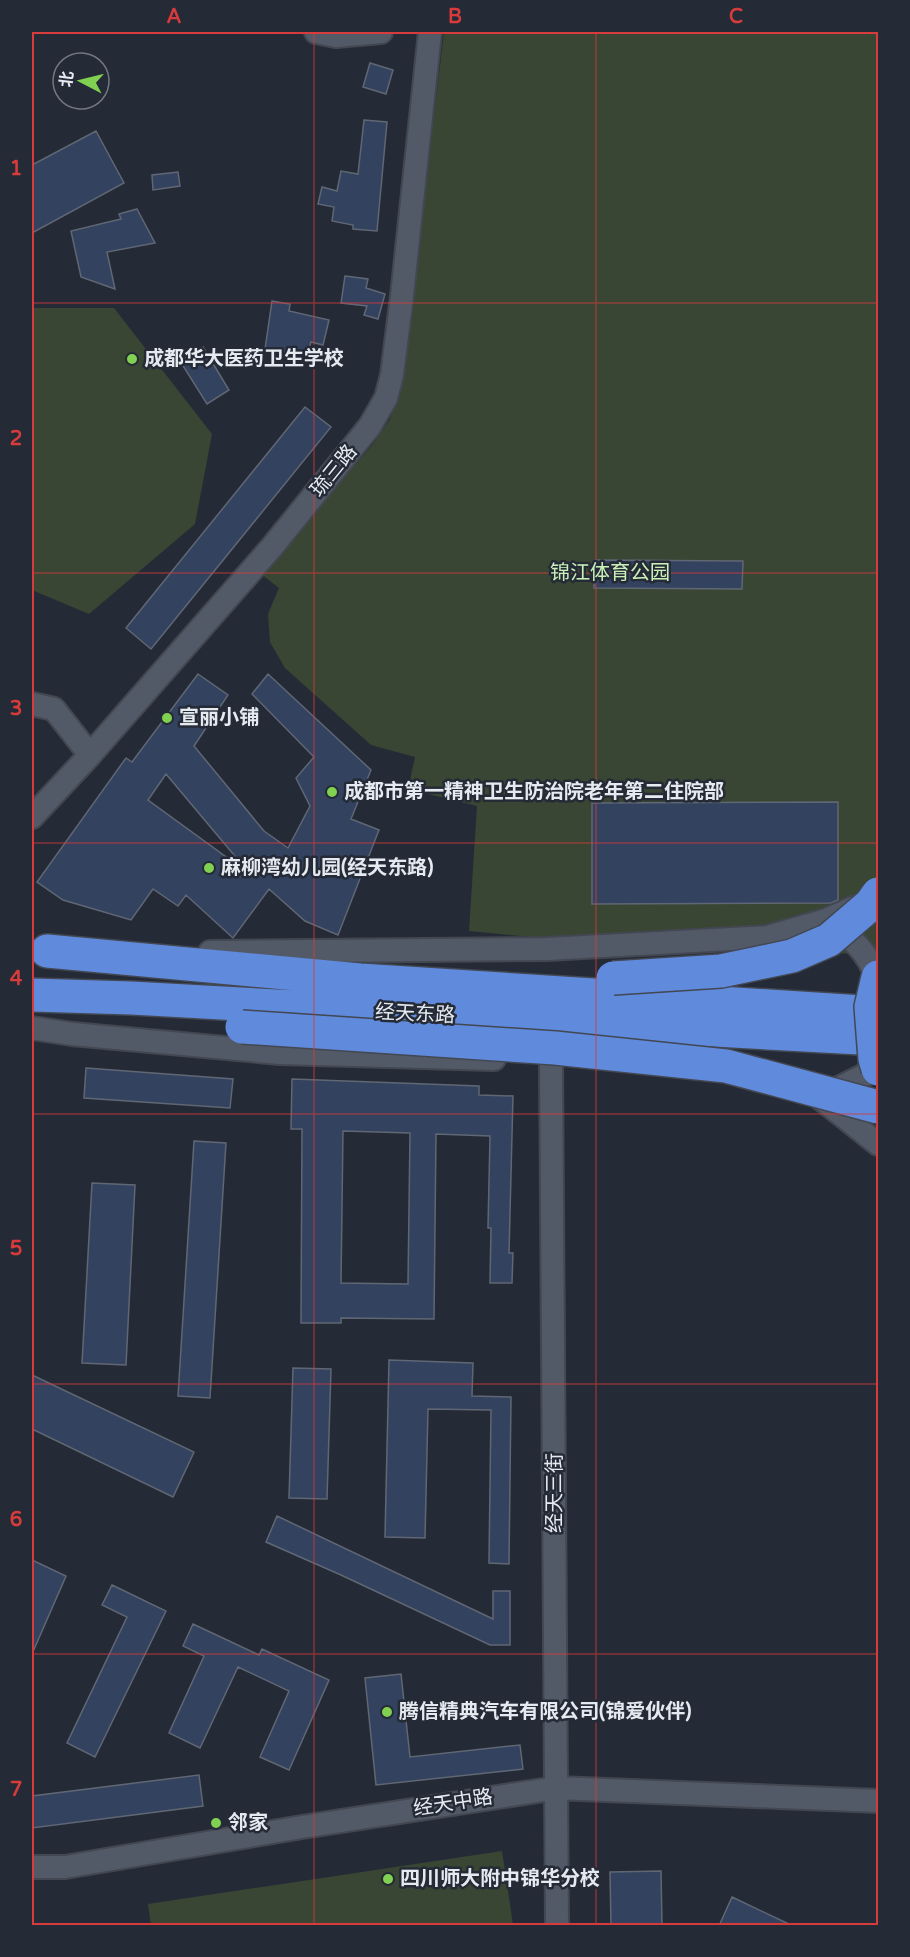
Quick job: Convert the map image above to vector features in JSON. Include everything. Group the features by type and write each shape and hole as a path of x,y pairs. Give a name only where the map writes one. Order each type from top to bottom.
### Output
{"highway":[{"path":"360,981 613,978 721,970 792,956 829,940 879,895"},
{"name":"经天东路","path":"46,951 801,1022"},
{"path":"879,978 871,1008 875,1059 879,1069"},
{"name":"经天东路","path":"32,995 801,1022"},
{"path":"32,1008 78,1015 555,1048 726,1066 879,1107"},
{"path":"801,1022 879,1013"},
{"path":"801,1022 879,1039"}],"street":[{"path":"316,32 336,36 381,32"},
{"name":"琉三路","path":"32,818 272,547 370,426 386,398 392,375 402,296 430,32"},
{"path":"32,704 54,709 90,755"},
{"path":"46,951 547,949 767,937 826,920 879,895"},
{"path":"826,920 853,939 870,960 879,978"},
{"path":"32,1028 72,1034 280,1053 768,1069 821,1097 879,1143"},
{"path":"821,1097 865,1075 879,1057"},
{"name":"经天三街","path":"551,1061 557,1926"},
{"name":"经天中路","path":"32,1867 65,1867 302,1827 557,1788 879,1801"}],"green space":[{"name":"锦江体育公园","path":"444,32 878,32 878,954 671,951 469,931 477,806 408,789 415,757 371,745 285,668 270,642 268,614 279,588 261,574 373,444 390,419 402,382"},
{"path":"32,308 114,308 212,434 195,524 89,614 32,590"},
{"name":"四川师大附中锦华分校","path":"502,1851 513,1925 151,1925 148,1904"}],"building":[{"path":"370,63 393,70 386,94 363,87"},
{"path":"364,120 387,122 377,231 353,229 353,225 332,221 334,207 318,204 322,187 337,191 341,171 358,174"},
{"path":"96,131 124,183 32,233 32,165"},
{"path":"178,172 180,186 153,190 152,175"},
{"path":"137,209 155,243 107,252 115,289 81,277 71,231 121,219 119,214"},
{"path":"345,276 368,279 366,288 385,294 378,319 364,315 367,306 341,303"},
{"path":"272,301 290,304 289,311 329,320 323,345 311,342 305,360 287,354 287,352 265,349"},
{"path":"203,347 229,390 207,404 180,361"},
{"path":"305,407 331,427 151,649 126,628"},
{"path":"595,560 743,561 742,589 594,588"},
{"path":"198,674 228,695 194,746 264,831 288,848 310,806 296,778 314,757 252,694 268,674 371,770 351,819 379,830 338,935 305,921 269,889 233,938 186,895 178,906 153,889 131,920 63,900 37,882 126,758 132,762","holes":["166,774 239,861 236,864 148,800"]},
{"path":"838,802 838,900 831,903 592,904 592,803"},
{"path":"86,1068 233,1079 230,1108 84,1098"},
{"path":"292,1079 479,1086 479,1095 513,1096 509,1253 513,1253 512,1283 490,1283 491,1228 488,1228 490,1136 436,1134 434,1319 341,1318 341,1323 301,1323 302,1129 291,1129","holes":["343,1131 410,1133 408,1284 341,1283"]},
{"path":"194,1141 226,1143 210,1398 178,1396"},
{"path":"92,1183 135,1185 126,1365 82,1363"},
{"path":"389,1360 473,1363 472,1396 511,1397 509,1564 489,1563 491,1410 428,1409 425,1538 385,1537"},
{"path":"293,1368 331,1369 327,1499 289,1498"},
{"path":"32,1375 194,1452 173,1497 32,1429"},
{"path":"277,1516 493,1619 493,1591 510,1591 510,1645 490,1645 266,1542"},
{"path":"32,1560 66,1576 32,1654"},
{"path":"112,1585 166,1611 95,1757 67,1743 127,1617 102,1605"},
{"path":"193,1624 259,1655 262,1649 329,1680 289,1770 260,1757 289,1691 238,1667 200,1748 169,1733 204,1656 183,1646"},
{"name":"腾信精典汽车有限公司(锦爱伙伴)","path":"401,1674 410,1757 520,1745 523,1769 376,1785 365,1678"},
{"path":"199,1775 203,1806 32,1828 32,1796"},
{"path":"661,1871 662,1926 611,1926 610,1872"},
{"path":"732,1897 793,1926 719,1926"}],"place":[{"name":"成都华大医药卫生学校","path":"132,359"},
{"name":"宣丽小铺","path":"167,718"},
{"name":"成都市第一精神卫生防治院老年第二住院部","path":"332,792"},
{"name":"麻柳湾幼儿园(经天东路)","path":"209,868"},
{"name":"腾信精典汽车有限公司(锦爱伙伴)","path":"387,1712"},
{"name":"邻家","path":"216,1823"},
{"name":"四川师大附中锦华分校","path":"388,1879"}]}
